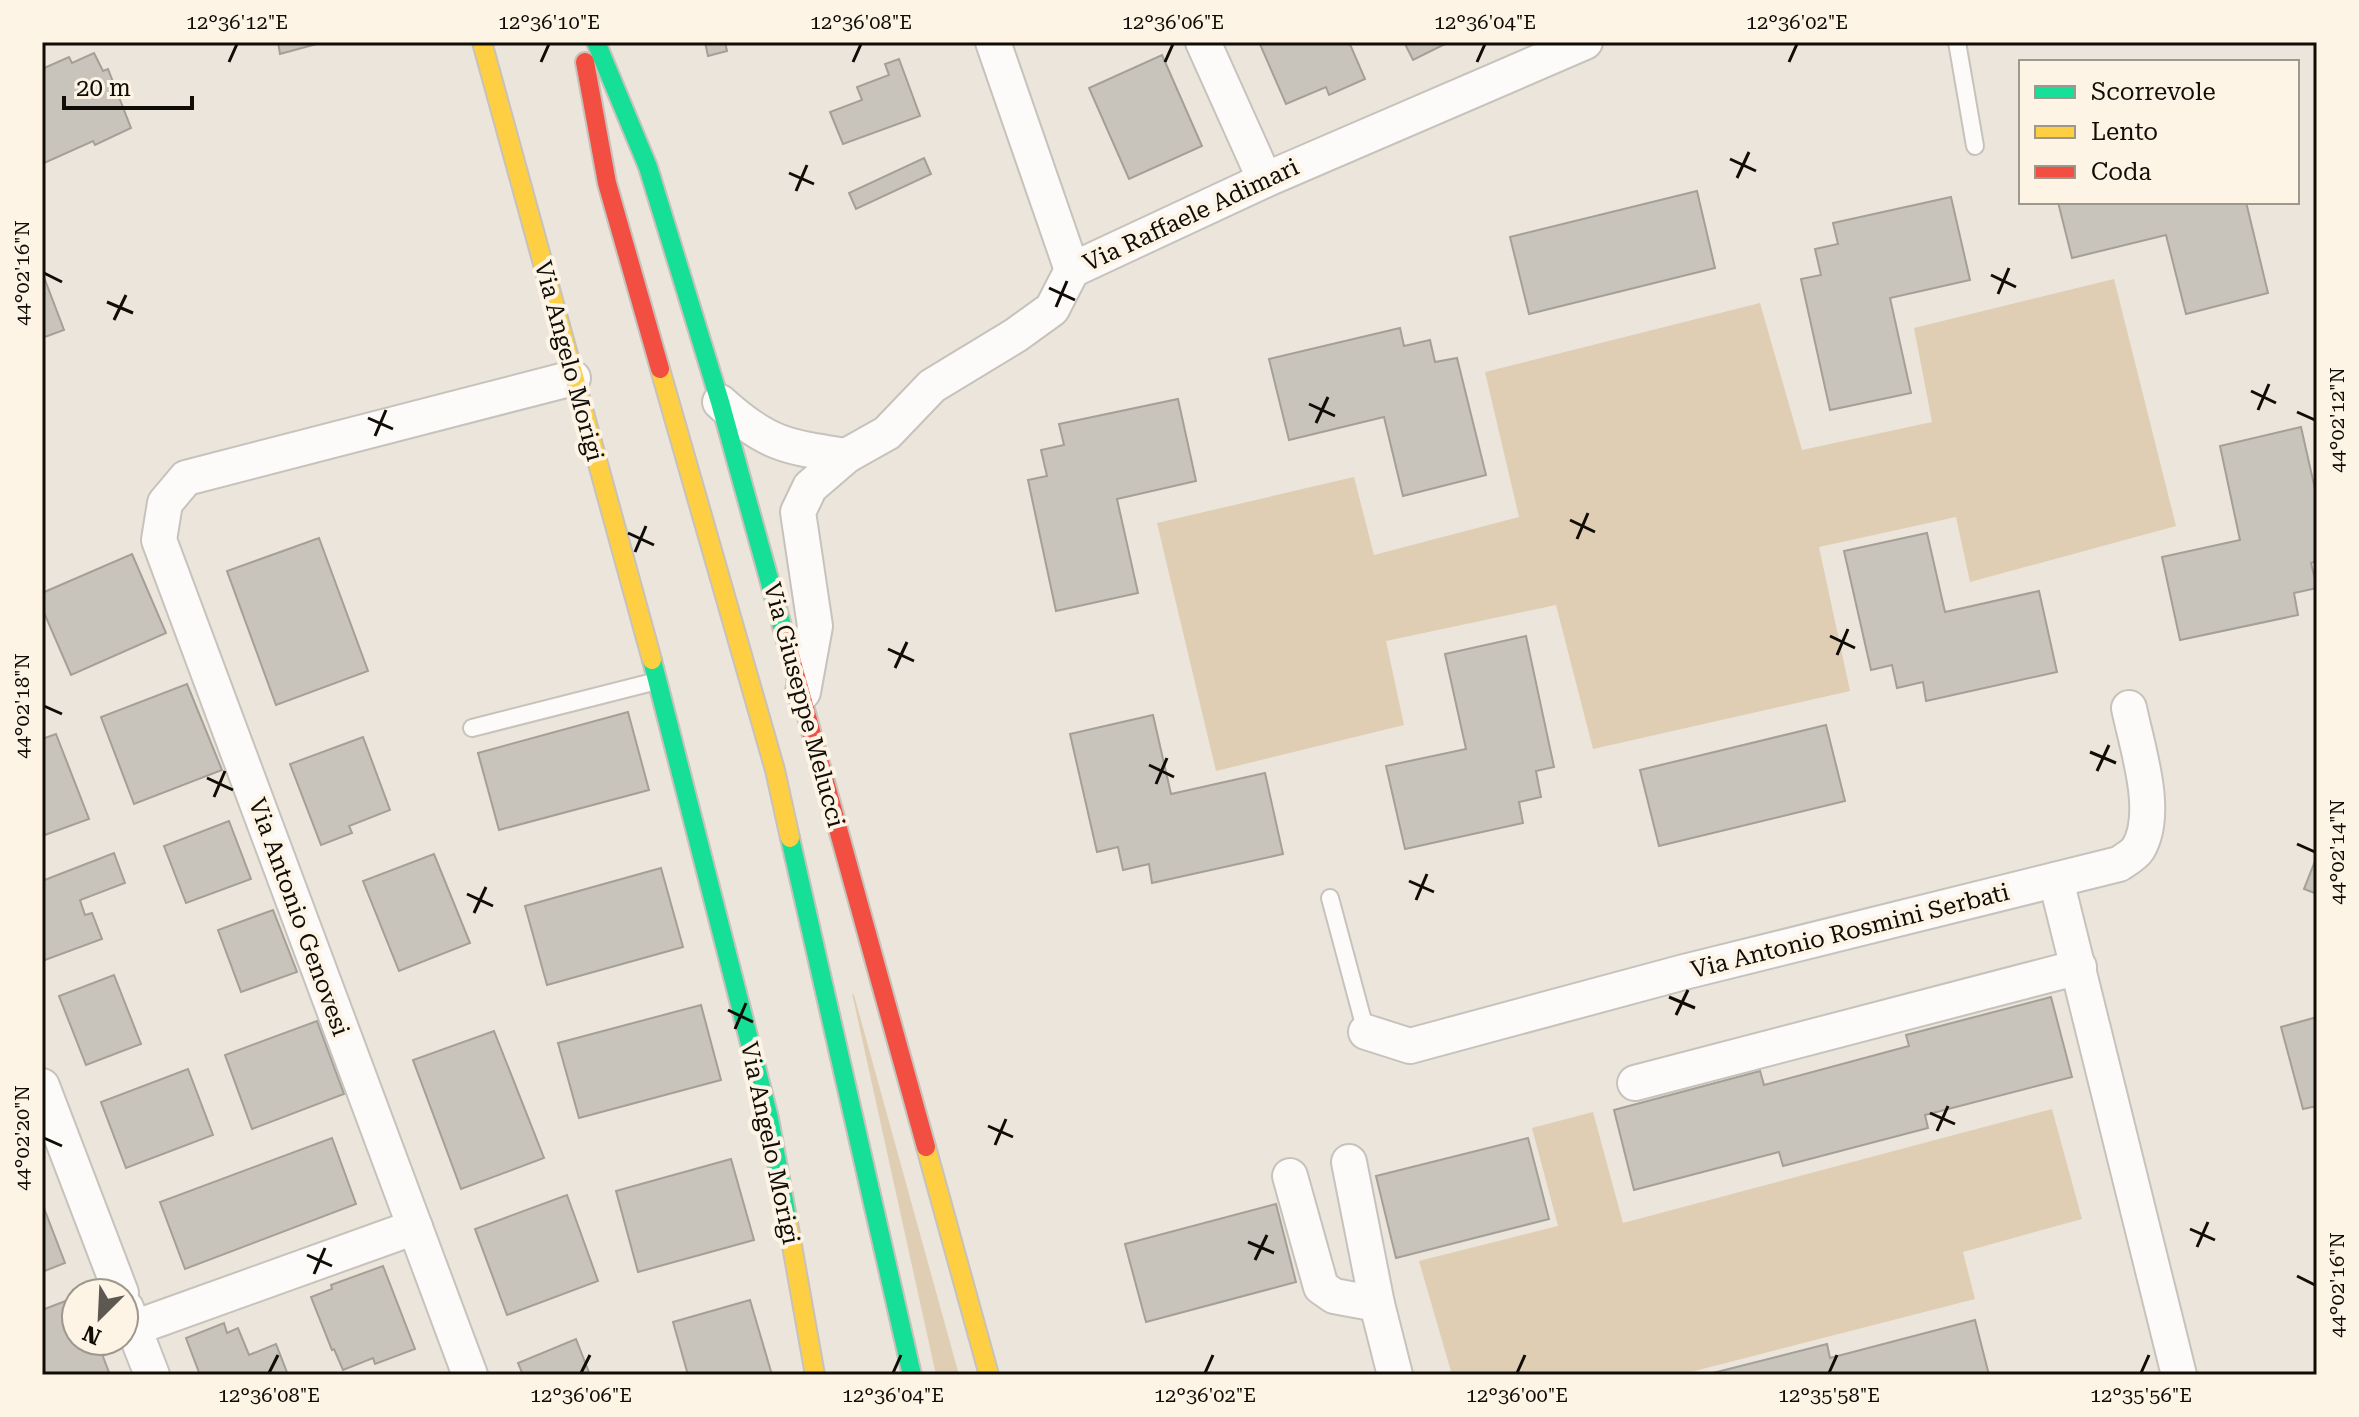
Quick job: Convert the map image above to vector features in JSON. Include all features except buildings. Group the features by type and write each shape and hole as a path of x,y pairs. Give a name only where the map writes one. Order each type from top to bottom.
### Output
{"main road":[{"name":"Via Angelo Morigi","path":"482,42 658,680 769,1118 815,1375"},
{"name":"Via Giuseppe Melucci","path":"581,42 607,183 775,770 912,1375"},
{"name":"Via Giuseppe Melucci","path":"596,42 648,167 720,402 989,1375"}],"street":[{"path":"993,42 1072,270"},
{"path":"1203,42 1265,180"},
{"name":"Via Raffaele Adimari","path":"802,696 815,626 798,512 810,487 846,456 887,433 932,386 1016,335 1052,309 1072,270 1539,51 1585,42"},
{"name":"Via Antonio Genovesi","path":"470,1375 159,540 165,503 186,478 573,378"},
{"path":"720,402 743,423 775,443 846,456"},
{"name":"Via Antonio Rosmini Serbati","path":"1366,1032 1410,1046 1684,972 2119,864 2137,851 2145,832 2148,808 2129,708"},
{"path":"2056,880 2179,1375"},
{"path":"1635,1083 2079,967"},
{"path":"42,1086 115,1277"},
{"path":"1349,1162 1377,1304 1395,1375"},
{"path":"1290,1176 1321,1287 1334,1296 1377,1304"},
{"path":"140,1312 415,1227"},
{"path":"140,1344 152,1375"}],"lane":[{"path":"1957,42 1975,146"},
{"path":"472,728 658,680"},
{"path":"1330,898 1366,1032"}],"shaded area":[{"path":"2114,279 2176,526 1970,582 1956,517 1819,547 1850,691 1593,749 1556,605 1386,641 1404,725 1216,771 1157,523 1354,477 1374,555 1519,517 1485,372 1760,303 1802,450 1932,422 1914,328"},
{"path":"852,993 854,995 959,1375 936,1375"},
{"path":"2052,1109 2082,1219 1963,1252 1975,1299 1679,1375 1452,1375 1419,1261 1558,1226 1532,1128 1593,1112 1623,1223"}],"traffic: fast":[{"path":"596,42 648,167 720,402 785,637"},
{"path":"652,660 769,1118 788,1223"},
{"path":"790,838 912,1375"}],"traffic: slow":[{"path":"482,42 652,660"},
{"path":"660,369 775,770 790,838"},
{"path":"926,1147 989,1375"},
{"path":"788,1223 815,1375"}],"traffic: jam":[{"path":"585,62 607,183 660,369"},
{"path":"785,637 926,1147"}]}
